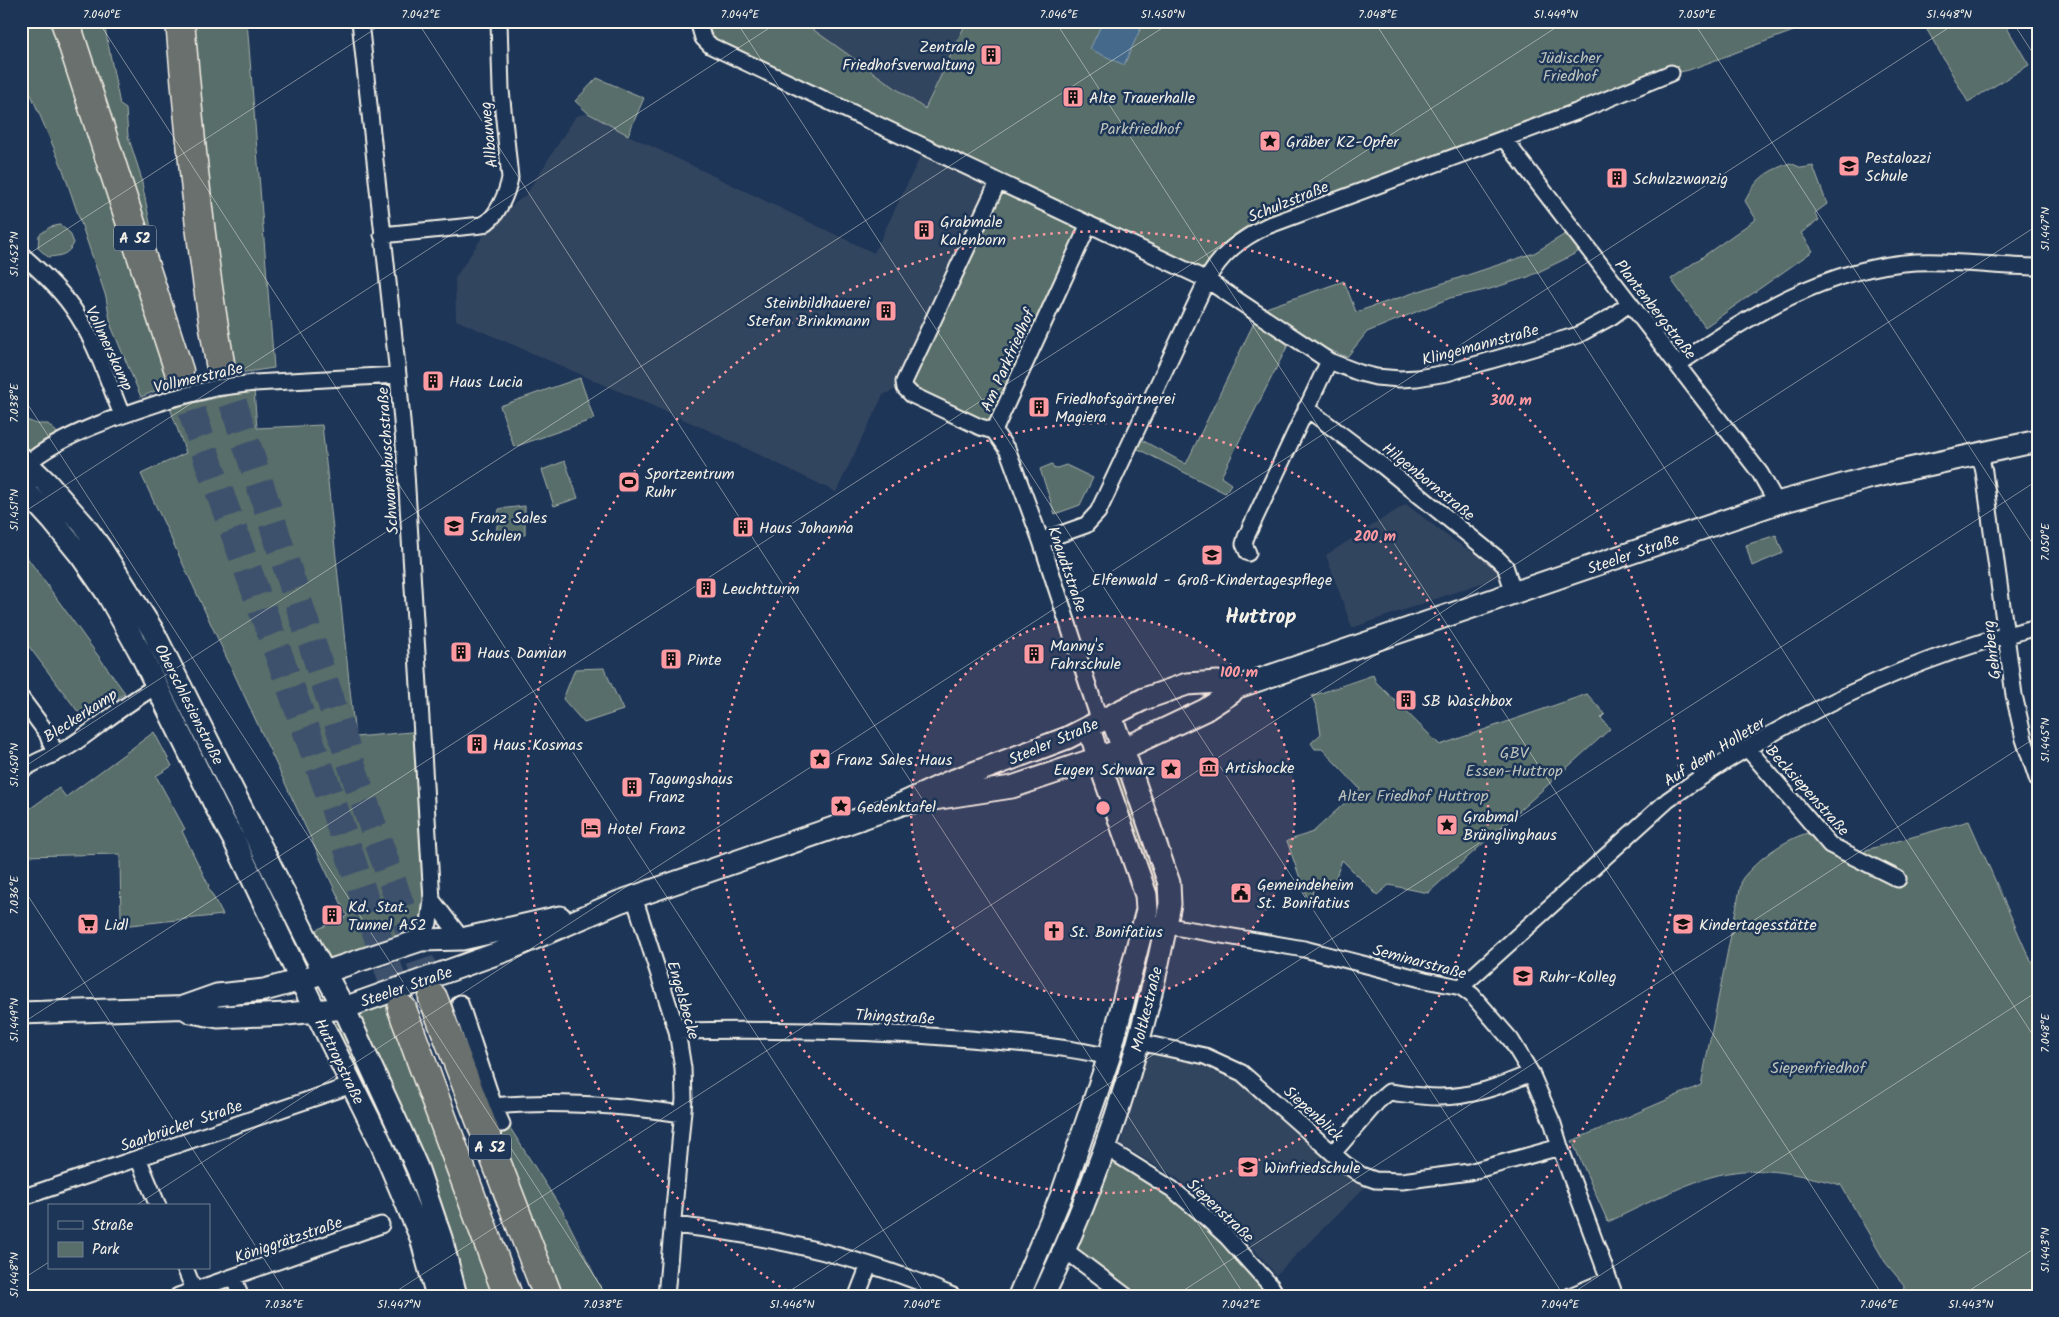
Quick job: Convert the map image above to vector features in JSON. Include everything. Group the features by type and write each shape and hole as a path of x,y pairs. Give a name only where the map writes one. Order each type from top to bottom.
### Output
{"highway":[{"name":"A 52","path":"65,21 179,371"},
{"path":"180,21 208,294 220,363"},
{"name":"A 52","path":"433,998 548,1296"},
{"name":"A 52","path":"402,1009 508,1296"}],"main road":[{"name":"Steeler Straße","path":"901,804 1012,787 1098,758 1124,749 1205,710 1231,693 1235,688 1777,503 1872,477 2038,442"},
{"name":"Oberschlesienstraße","path":"23,464 46,482 83,524 102,550 153,631 325,972"},
{"name":"Oberschlesienstraße","path":"21,486 66,536 107,593 157,686 234,840 304,987"},
{"name":"Steeler Straße","path":"183,1007 190,1012 218,1017 316,1012 344,1008 506,950 627,900 901,804 949,782 1099,723 1123,708 1144,699 1187,684 1218,682 1235,688"},
{"name":"Moltkestraße","path":"1019,1296 1062,1194 1110,1057 1147,910 1146,895 1098,758 1099,723 1115,727 1124,749 1169,883 1170,904 1138,1042 1105,1147 1065,1250 1043,1296"},
{"name":"Steeler Straße","path":"21,1013 183,1007 218,995 304,987 325,972 421,940 462,939 627,900"},
{"name":"Huttropstraße","path":"325,972 344,1008 418,1170 441,1238 456,1296"},
{"name":"Huttropstraße","path":"304,987 380,1141 421,1238 437,1296"}],"street":[{"name":"Schwanenbuschstraße","path":"360,21 398,375 423,730 432,900 429,923 421,940"},
{"name":"Allbauweg","path":"382,235 482,225 489,222 493,217 508,186 510,167 501,90 499,21"},
{"path":"698,22 703,38 711,46 1206,280"},
{"name":"Schulzstraße","path":"1041,542 1086,525 1098,512 1206,280 1215,264 1226,251 1254,232 1504,139 1671,73"},
{"name":"Plantenbergstraße","path":"1504,139 1760,473 1777,503"},
{"name":"Am Parkfriedhof","path":"998,182 904,382 905,388 912,395 980,427 994,431 1089,224"},
{"name":"Vollmerskamp","path":"21,254 73,308 86,329 122,415"},
{"path":"1678,365 1713,341 1776,304 1850,274 1879,267 1916,262 1956,262 2038,267"},
{"name":"Klingemannstraße","path":"1206,280 1329,361 1376,377 1417,378 1447,373 1578,335 1630,304"},
{"path":"1248,553 1244,544 1246,537 1329,361"},
{"name":"Vollmerstraße","path":"23,464 49,448 122,415 171,399 215,388 254,383 398,375"},
{"name":"Hilgenbornstraße","path":"1306,408 1383,466 1498,558 1505,566 1514,593"},
{"name":"Knaudtstraße","path":"994,431 1003,441 1008,451 1041,542 1099,723"},
{"name":"Gehrberg","path":"1980,454 2018,712 2024,739 2038,780"},
{"name":"Auf dem Holleter","path":"1460,987 1668,800 1704,774 1766,737 1840,698 1948,654 2038,626"},
{"name":"Bleckerkamp","path":"21,771 30,764 73,744 144,693 157,686"},
{"path":"21,698 47,733 55,754"},
{"name":"Becksiepenstraße","path":"1747,748 1830,845 1898,879"},
{"path":"432,900 462,939"},
{"name":"Engelsbecke","path":"627,900 677,1031 683,1068 684,1100 666,1296"},
{"name":"Seminarstraße","path":"1145,922 1304,949 1460,987 1472,995 1494,1018 1511,1040 1531,1073 1553,1124 1615,1296"},
{"path":"460,1003 494,1106 502,1124"},
{"name":"Thingstraße","path":"677,1031 816,1030 909,1034 1006,1042 1093,1053 1110,1057"},
{"name":"Siepenblick","path":"1138,1042 1205,1056 1242,1073 1333,1153 1361,1175 1383,1181 1402,1181 1469,1172 1560,1147"},
{"path":"1333,1153 1377,1102 1389,1092 1437,1097 1454,1096 1498,1087 1531,1073"},
{"name":"Saarbrücker Straße","path":"21,1198 352,1085"},
{"path":"494,1106 561,1103 634,1107 682,1114"},
{"path":"380,1141 402,1134"},
{"name":"Siepenstraße","path":"1105,1147 1172,1189 1200,1212 1227,1237 1271,1286 1277,1296"},
{"path":"138,1158 157,1204"},
{"path":"674,1224 753,1236 802,1246 869,1265 953,1296"},
{"name":"Königgrätzstraße","path":"178,1296 381,1225"},
{"path":"1065,1250 1126,1296"},
{"path":"857,1296 869,1265"},
{"path":"186,1270 194,1290"},
{"path":"234,1277 240,1296"},
{"path":"1570,1296 1608,1280"}],"shaded area":[{"path":"801,21 967,21 925,109"},
{"path":"1103,21 1144,21 1124,65 1090,49"},
{"path":"588,113 628,135 874,253 924,149 997,183 901,387 883,395 836,492 710,431 456,320 455,278 495,218 525,196 576,116"},
{"path":"1406,504 1447,536 1507,574 1352,628 1326,555"},
{"name":"Winfriedschule","path":"1147,1048 1203,1064 1239,1078 1261,1096 1345,1175 1365,1187 1276,1275 1237,1229 1177,1178 1121,1145"}],"green space":[{"path":"21,21 57,21 117,225 127,237 174,383 141,397 111,326 106,297 62,167 21,71"},
{"path":"75,21 102,21 104,23 120,105 126,109 128,136 140,173 150,223 154,257"},
{"path":"190,21 247,21 274,368 233,374 230,362"},
{"name":"Parkfriedhof","path":"700,21 801,21 925,109 967,21 1820,21 1689,70 1671,74 1265,225 1206,278 711,44"},
{"path":"1922,21 2003,21 2029,65 1968,102"},
{"path":"597,78 644,98 628,135 588,113 575,101"},
{"path":"1790,163 1802,168 1813,166 1827,204 1815,213 1819,220 1801,233 1813,251 1705,327 1671,279 1756,219 1745,201 1749,193 1758,181 1768,173"},
{"path":"998,183 1088,224 994,430 911,393 906,378"},
{"path":"60,225 70,233 74,243 64,254 48,257 38,248 39,235 50,227"},
{"path":"1572,230 1585,248 1528,277 1490,289 1450,298 1367,332 1347,357 1302,339 1289,343 1221,477 1231,484 1225,493 1134,447 1138,438 1186,464 1260,310 1344,281 1356,312 1534,253"},
{"path":"580,378 594,419 514,447 500,406"},
{"path":"254,390 257,428 322,425 355,737 422,731 428,930 326,971 307,934 347,916 141,474 186,453 170,408"},
{"path":"21,418 37,424 48,424 65,440 21,457"},
{"path":"565,461 578,498 554,506 542,470"},
{"path":"1052,464 1054,469 1066,465 1093,478 1080,505 1055,514 1040,469"},
{"path":"525,506 525,535 496,535 499,509"},
{"path":"1776,535 1783,553 1752,566 1746,545"},
{"path":"21,549 125,693 85,721 27,644 21,648"},
{"path":"604,668 623,710 584,723 563,699 575,669"},
{"path":"1373,675 1376,682 1440,745 1587,694 1605,714 1601,718 1610,729 1428,893 1389,885 1377,895 1342,860 1333,885 1313,890 1310,907 1287,841 1313,832 1360,789 1322,749 1315,749 1311,743 1321,734 1317,709 1312,696"},
{"path":"154,732 172,766 156,776 185,829 182,831 223,915 121,926 120,854 21,856 21,815 59,788 66,797"},
{"path":"1117,759 1164,898 1154,902 1105,764"},
{"name":"Siepenfriedhof","path":"1969,821 2027,953 2038,973 2038,1296 1903,1296 1904,1285 1885,1262 1841,1185 1788,1173 1747,1171 1719,1175 1670,1192 1608,1222 1572,1141 1701,1085 1742,879 1748,872 1780,846 1807,833 1829,852 1862,857 1866,850"},
{"path":"383,996 497,1296 437,1296 325,1027 350,1020"},
{"path":"507,1123 562,1210 605,1296 561,1296 498,1130"},
{"path":"1105,1151 1167,1193 1225,1242 1270,1296 1126,1296 1066,1250"},
{"path":"229,1287 231,1296 203,1296"}],"tunnel":[{"path":"220,363 357,781 433,998"},
{"path":"179,371 207,458 328,790 402,1009"}],"place":[{"name":"Zentrale Friedhofsverwaltung","path":"991,55"},
{"name":"Alte Trauerhalle","path":"1073,97"},
{"name":"Gräber KZ-Opfer","path":"1270,141"},
{"name":"Pestalozzi Schule","path":"1849,166"},
{"name":"Schulzzwanzig","path":"1617,178"},
{"name":"Grabmale Kalenborn","path":"924,230"},
{"name":"Steinbildhauerei Stefan Brinkmann","path":"886,311"},
{"name":"Haus Lucia","path":"433,381"},
{"name":"Friedhofsgärtnerei Magiera","path":"1039,407"},
{"name":"Sportzentrum Ruhr","path":"629,482"},
{"name":"Franz Sales Schulen","path":"454,526"},
{"name":"Haus Johanna","path":"743,527"},
{"name":"Elfenwald - Groß-Kindertagespflege","path":"1212,555"},
{"name":"Leuchtturm","path":"706,588"},
{"name":"Haus Damian","path":"461,652"},
{"name":"Manny's Fahrschule","path":"1034,654"},
{"name":"Pinte","path":"671,659"},
{"name":"SB Waschbox","path":"1406,700"},
{"name":"Haus Kosmas","path":"477,744"},
{"name":"Franz Sales Haus","path":"820,759"},
{"name":"Artishocke","path":"1209,767"},
{"name":"Eugen Schwarz","path":"1171,769"},
{"name":"Tagungshaus Franz","path":"632,787"},
{"name":"Gedenktafel","path":"841,806"},
{"name":"Grabmal Brünglinghaus","path":"1447,825"},
{"name":"Hotel Franz","path":"591,828"},
{"name":"Gemeindeheim St. Bonifatius","path":"1241,893"},
{"name":"Kd. Stat. Tunnel A52","path":"332,915"},
{"name":"Lidl","path":"88,924"},
{"name":"Kindertagesstätte","path":"1683,924"},
{"name":"St. Bonifatius","path":"1054,931"},
{"name":"Ruhr-Kolleg","path":"1523,976"},
{"name":"Winfriedschule","path":"1248,1167"}],"district":[{"name":"Huttrop","path":"1261,616"}],"park label":[{"name":"Jüdischer Friedhof","path":"1570,66"},
{"name":"GBV Essen-Huttrop","path":"1514,761"},
{"name":"Alter Friedhof Huttrop","path":"1413,795"}]}
